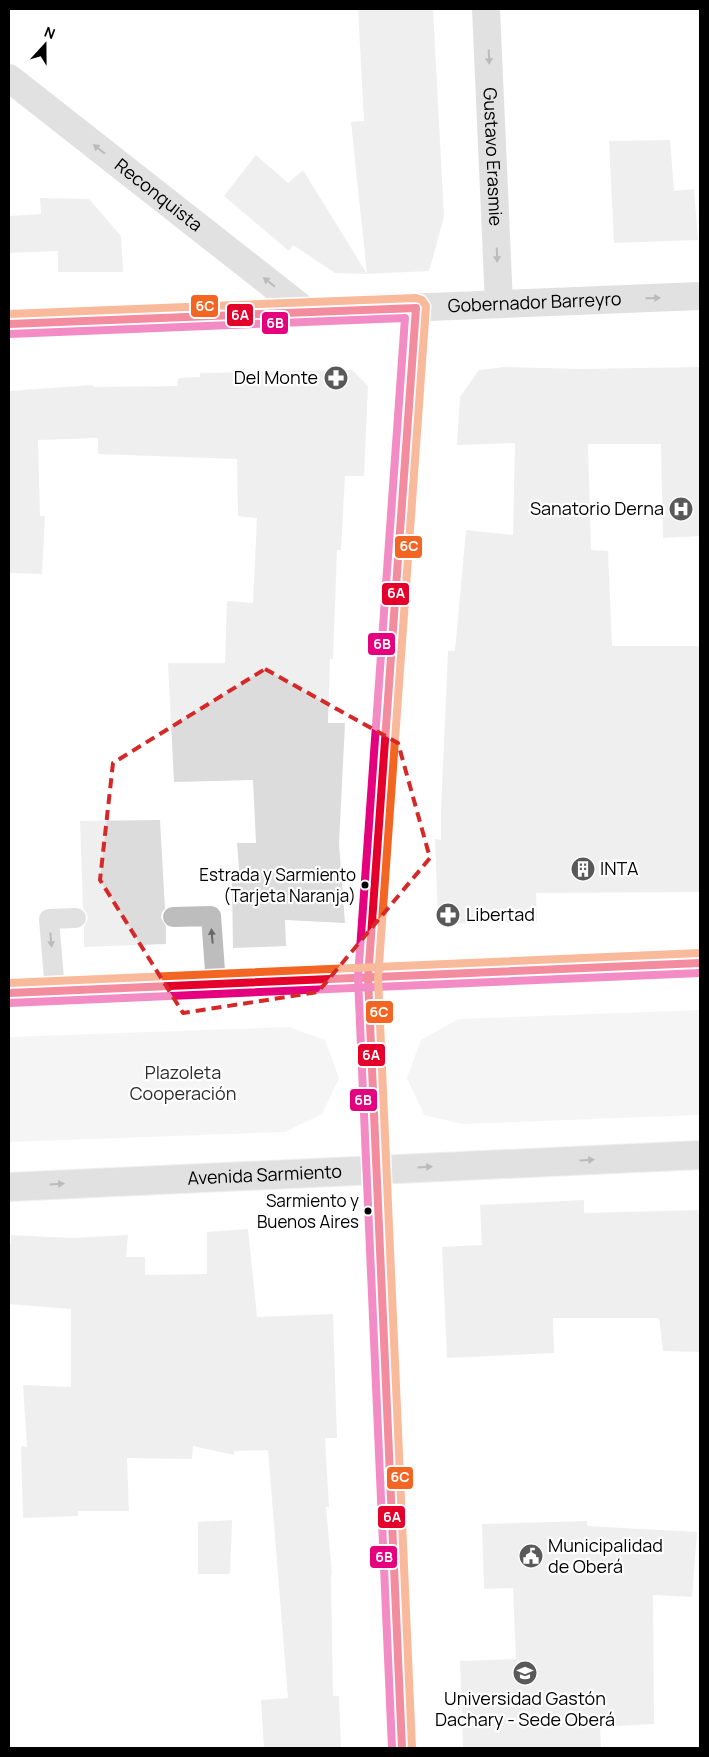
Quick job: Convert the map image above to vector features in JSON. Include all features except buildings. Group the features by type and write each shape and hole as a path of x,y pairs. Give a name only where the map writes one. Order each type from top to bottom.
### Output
{"street":[{"name":"Gustavo Erasmie","path":"486,9 499,304"},
{"name":"Reconquista","path":"9,78 307,312"},
{"name":"Gobernador Barreyro","path":"9,324 700,296"},
{"path":"402,1748 368,978 416,308"},
{"path":"9,993 700,963"},
{"name":"Avenida Sarmiento","path":"9,1187 700,1154"}],"lane":[{"path":"173,917 211,916 216,985"},
{"path":"55,991 49,918 76,918"}],"highlighted area":[{"path":"265,669 398,743 430,858 318,992 183,1013 100,880 113,763"}],"green space":[{"path":"700,1010 700,1115 462,1124 424,1115 407,1078 421,1040 458,1019"},
{"name":"Plazoleta Cooperación","path":"289,1027 325,1040 339,1078 322,1114 285,1132 9,1142 9,1037"}],"transit line":[{"name":"6C","path":"9,314 416,298 422,300 426,306 378,978 412,1748"},
{"name":"6A","path":"9,324 416,308 368,978 402,1748"},
{"name":"6B","path":"9,334 405,318 358,978 392,1748"},
{"name":"6C","path":"9,983 700,953"},
{"name":"6A","path":"9,993 700,963"},
{"name":"6B","path":"9,1003 700,973"}],"place":[{"name":"Del Monte","path":"336,378"},
{"name":"Sanatorio Derna","path":"681,509"},
{"name":"INTA","path":"583,869"},
{"name":"Estrada y Sarmiento (Tarjeta Naranja)","path":"365,885"},
{"name":"Libertad","path":"448,915"},
{"name":"Sarmiento y Buenos Aires","path":"368,1211"},
{"name":"Municipalidad de Oberá","path":"531,1556"},
{"name":"Universidad Gastón Dachary - Sede Oberá","path":"525,1673"}]}
